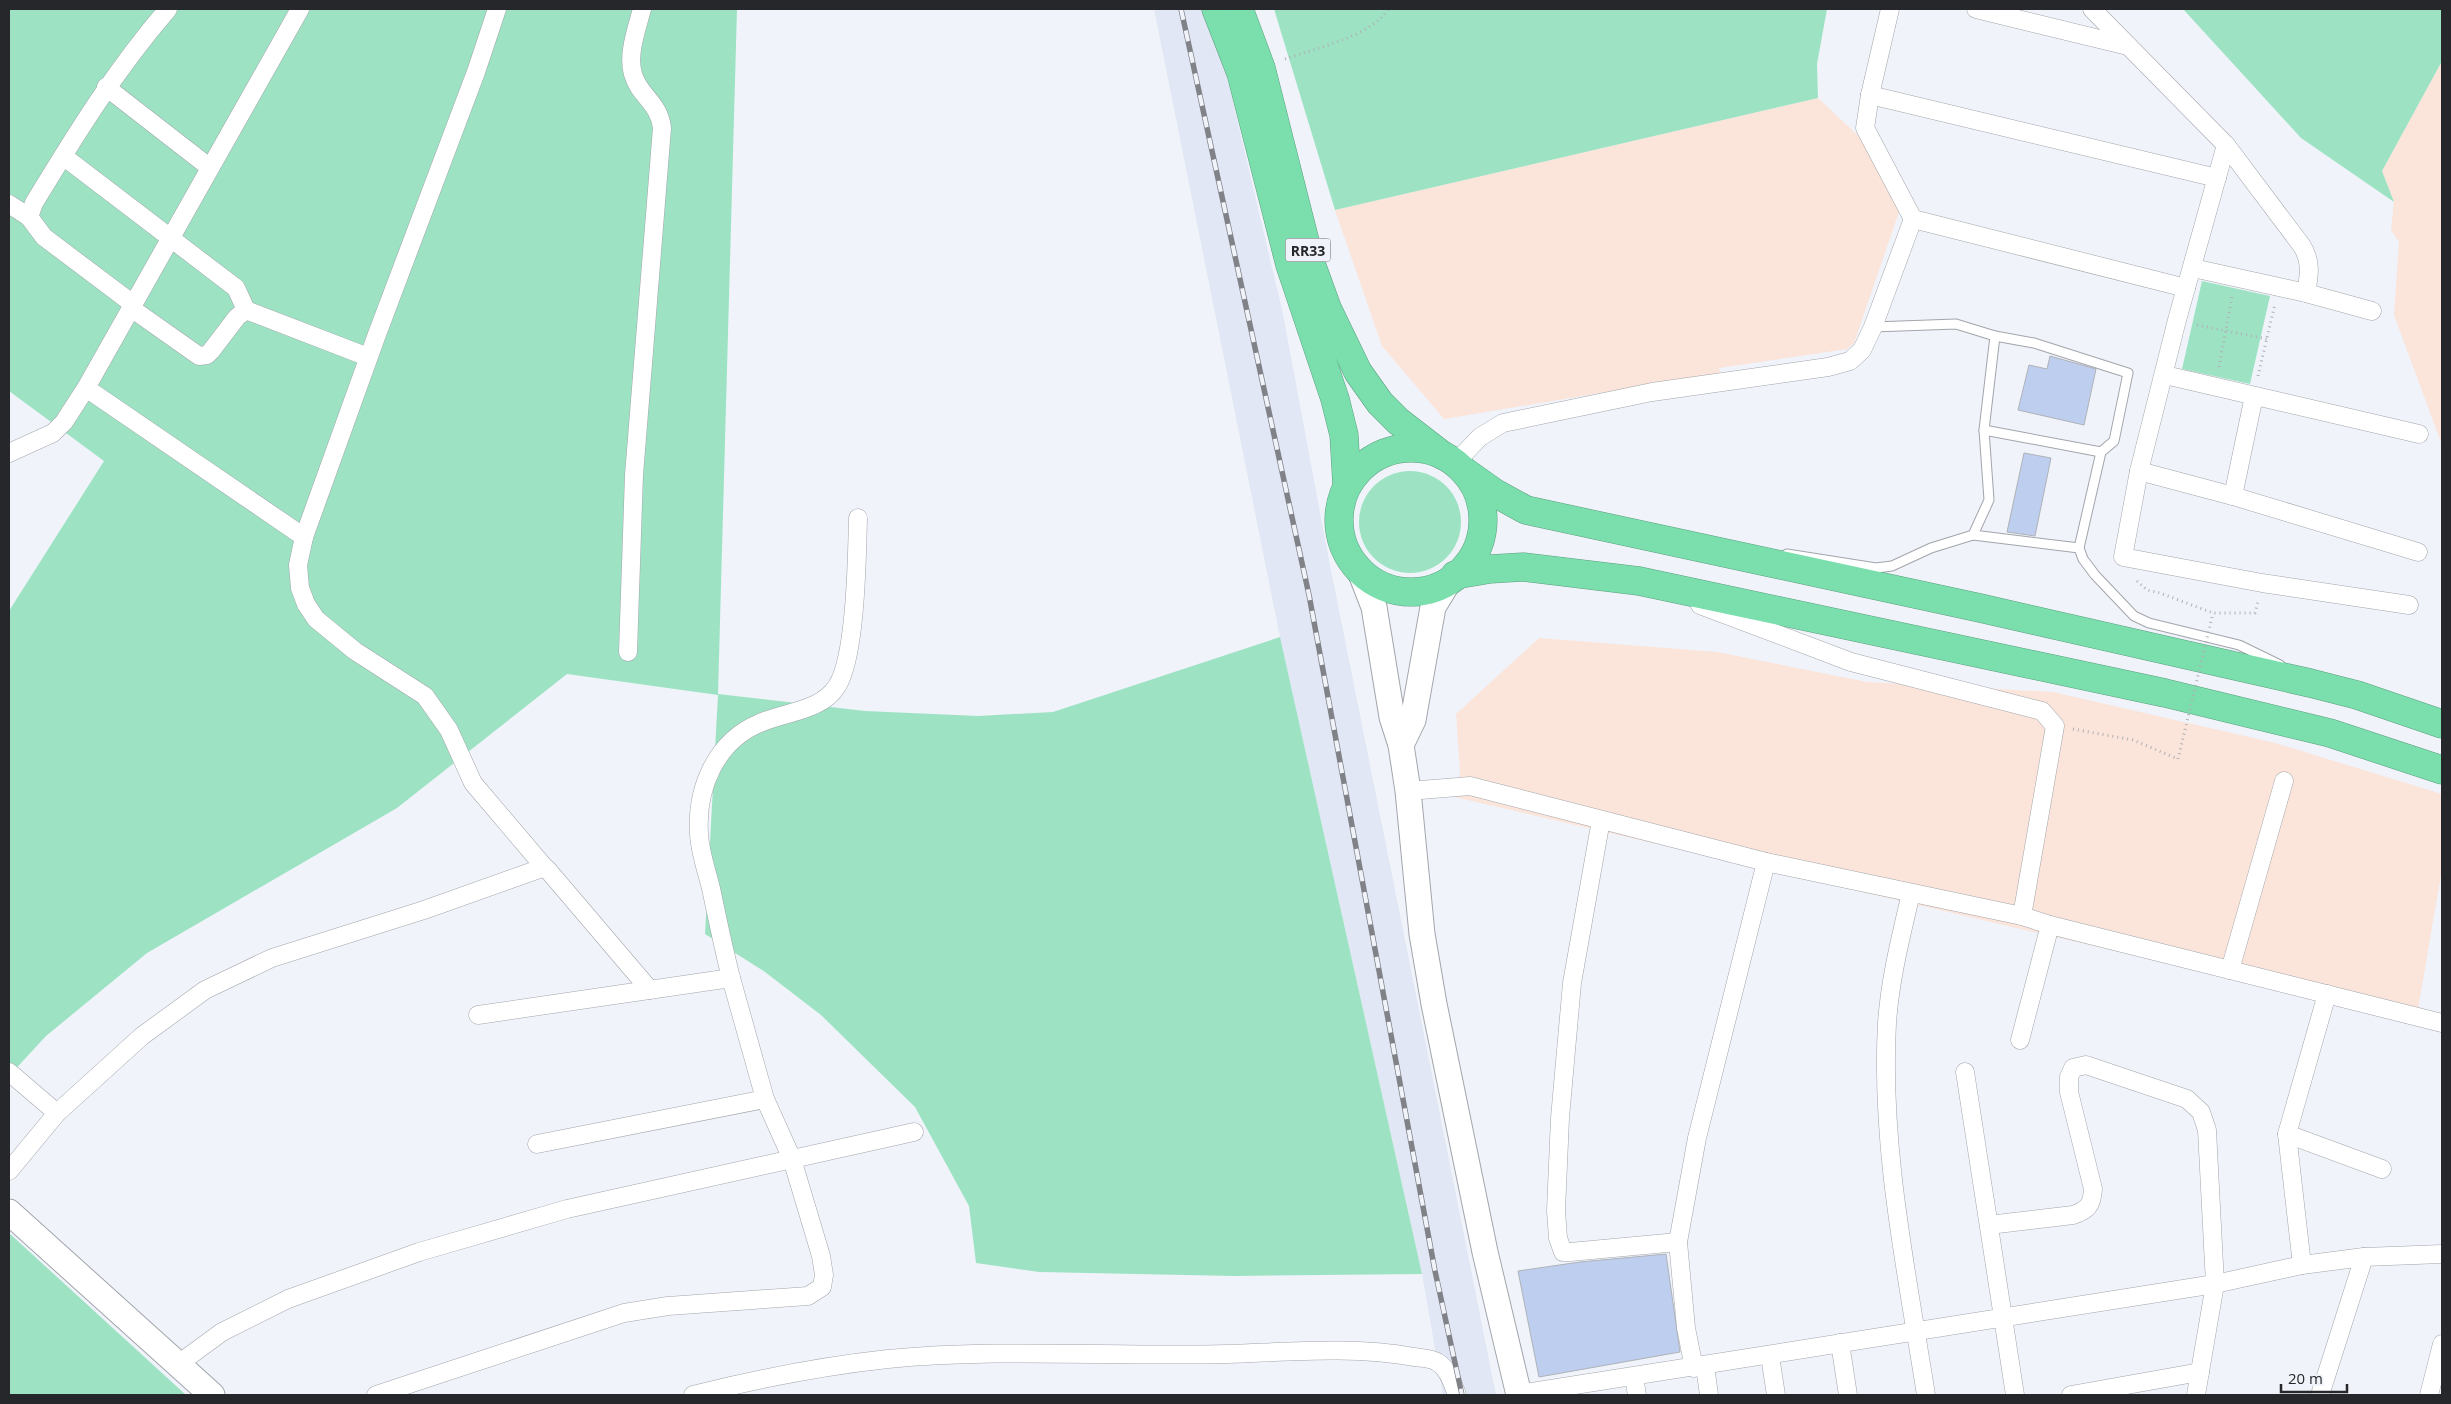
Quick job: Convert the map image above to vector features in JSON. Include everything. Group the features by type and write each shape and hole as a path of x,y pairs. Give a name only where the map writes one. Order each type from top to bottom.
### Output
{"highway":[{"name":"RR33","path":"1216,9 1241,73 1290,265 1335,398 1344,435 1347,486"},
{"name":"RR33","path":"1239,9 1261,68 1310,261 1327,308 1358,372 1380,403 1398,421 1454,463 1474,485 1480,500 1483,517 1481,534 1476,550 1467,564 1452,577 1433,587 1415,592 1395,590 1376,583 1360,571 1343,546 1339,531 1341,500 1347,486 1360,468 1378,455 1399,449 1421,448 1454,463"},
{"path":"1454,463 1495,493 1526,510 1980,608 2310,683 2357,696 2442,724"},
{"path":"1452,577 1490,569 1523,567 1639,582 2165,693 2330,733 2442,770"}],"main road":[{"name":"RR33","path":"1360,571 1374,607 1392,717 1401,744 1408,791 1422,934 1434,1004 1485,1252 1519,1395"},
{"name":"RR33","path":"1401,744 1413,720 1433,607 1452,577"},
{"path":"9,1212 212,1395"}],"street":[{"path":"29,217 30,211 106,87 127,57 168,9"},
{"path":"9,453 53,433 64,422 86,388 209,167 300,9"},
{"path":"497,9 473,81 368,357 304,537 298,565 300,588 316,619 355,651 425,696 449,730 473,784 650,990"},
{"path":"628,652 634,475 662,128 661,115 633,74 634,43 642,9"},
{"path":"1890,9 1864,128 1913,219 2186,288"},
{"path":"1976,9 2129,46"},
{"path":"2092,9 2226,145 2308,255 2310,272 2306,293"},
{"path":"106,87 209,167"},
{"path":"1870,95 2217,178"},
{"path":"2226,145 2177,320 2165,374 2139,471 2123,557 2262,583 2409,605"},
{"path":"63,156 236,288 246,310 368,357"},
{"path":"9,204 29,217 44,237 132,306 202,356 211,351 237,317 246,310"},
{"path":"1454,463 1480,437 1503,423 1652,392 1828,366 1850,361 1862,350 1873,327 1913,219"},
{"path":"2193,268 2306,293 2372,311"},
{"path":"2165,374 2419,434"},
{"path":"86,388 304,537"},
{"path":"2233,496 2254,396"},
{"path":"2139,471 2233,496 2418,552"},
{"path":"376,1395 624,1313 668,1306 808,1296 822,1287 824,1275 821,1256 792,1159 765,1099 731,978 699,835 700,802 708,774 717,758 730,742 745,729 769,719 800,711 826,698 837,686 849,646 857,565 858,518"},
{"path":"1639,582 1852,662 2042,711 2055,726 2022,916"},
{"path":"2230,970 2284,781"},
{"path":"1408,791 1470,786 1766,862 2022,916 2050,925 2442,1023"},
{"path":"1601,820 1572,983 1560,1118 1556,1211 1558,1238 1563,1252 1678,1242"},
{"path":"1709,1395 1686,1328 1678,1242 1697,1138 1766,862"},
{"path":"9,1172 56,1113 142,1036 204,990 272,958 424,910 546,868"},
{"path":"1911,893 1892,974 1887,1023 1887,1086 1894,1188 1905,1272 1926,1395"},
{"path":"2020,1040 2050,925"},
{"path":"478,1015 731,978"},
{"path":"2302,1264 2287,1134 2327,994"},
{"path":"1989,1224 2073,1216 2085,1212 2092,1203 2093,1189 2069,1092 2069,1077 2074,1068 2086,1065 2187,1099 2201,1112 2208,1130 2215,1284 2196,1395"},
{"path":"9,1072 56,1113"},
{"path":"1965,1072 2015,1395"},
{"path":"536,1144 765,1099"},
{"path":"177,1365 222,1332 288,1299 419,1252 567,1208 914,1132"},
{"path":"2287,1134 2382,1169"},
{"path":"1519,1395 1770,1356 2003,1316 2215,1284 2302,1264 2364,1257 2442,1254"},
{"path":"2320,1395 2364,1257"},
{"path":"1840,1344 1848,1395"},
{"path":"2429,1395 2442,1344"},
{"path":"693,1395 737,1384 821,1368 888,1359 978,1354 1159,1355 1347,1350 1392,1353 1436,1361 1444,1369 1457,1395"},
{"path":"1770,1356 1776,1395"},
{"path":"2071,1395 2200,1372"},
{"path":"1634,1377 1637,1395"}],"lane":[{"path":"1873,327 1956,324 1995,336 2034,343 2128,373 2114,441 2101,452 2079,548 2083,560 2095,576 2134,616 2149,623 2239,645 2310,683"},
{"path":"1973,535 1989,500 1984,430 1995,336"},
{"path":"1984,430 2101,452"},
{"path":"1735,556 1774,553 1804,555 1876,568 1892,566 1931,548 1973,535 2079,548"}],"path":[{"path":"1261,68 1360,34 1384,15 1388,9"},
{"path":"2216,385 2236,277"},
{"path":"2254,396 2278,287"},
{"path":"2177,320 2225,332 2267,339"},
{"path":"2160,587 2160,592"},
{"path":"2147,590 2160,592 2213,613 2255,613 2258,601"},
{"path":"2055,726 2133,740 2178,759 2213,613"}],"shaded area":[{"path":"1154,9 1211,9 1283,314 1326,545 1496,1395 1443,1395 1422,1274 1280,637"},
{"path":"2442,61 2442,445 2394,315 2399,242 2391,230 2394,202 2382,171"},
{"path":"1818,98 1883,159 1899,212 1854,343 1847,349 1719,368 1720,373 1444,419 1382,346 1335,210"},
{"path":"1539,638 1717,652 1867,682 2053,692 2275,743 2442,794 2442,869 2416,1021 1455,797 1460,772 1456,714"}],"green space":[{"path":"9,9 737,9 718,694 865,711 978,716 1053,712 1280,637 1422,1274 1234,1276 1039,1272 976,1263 969,1206 915,1107 821,1015 765,972 705,934 718,695 567,674 397,808 147,953 46,1036 9,1076 9,611 104,461 9,391"},
{"path":"1274,9 1827,9 1817,64 1818,98 1335,210"},
{"path":"2183,9 2442,9 2442,61 2382,171 2394,202 2301,138"},
{"path":"2202,281 2270,296 2250,384 2182,369"},
{"path":"1410,471 1429,475 1446,486 1457,503 1461,522 1457,541 1446,558 1429,569 1410,573 1391,569 1374,558 1363,541 1359,522 1363,503 1374,486 1391,475"},
{"path":"9,1233 186,1395 9,1395"}],"building":[{"path":"2050,356 2096,369 2084,425 2018,410 2029,365 2047,369"},
{"path":"2024,453 2051,458 2035,536 2007,532"},
{"path":"1666,1254 1680,1352 1539,1377 1518,1271 1580,1262"}],"railway":[{"path":"1181,9 1309,595 1435,1271 1462,1395"}]}
